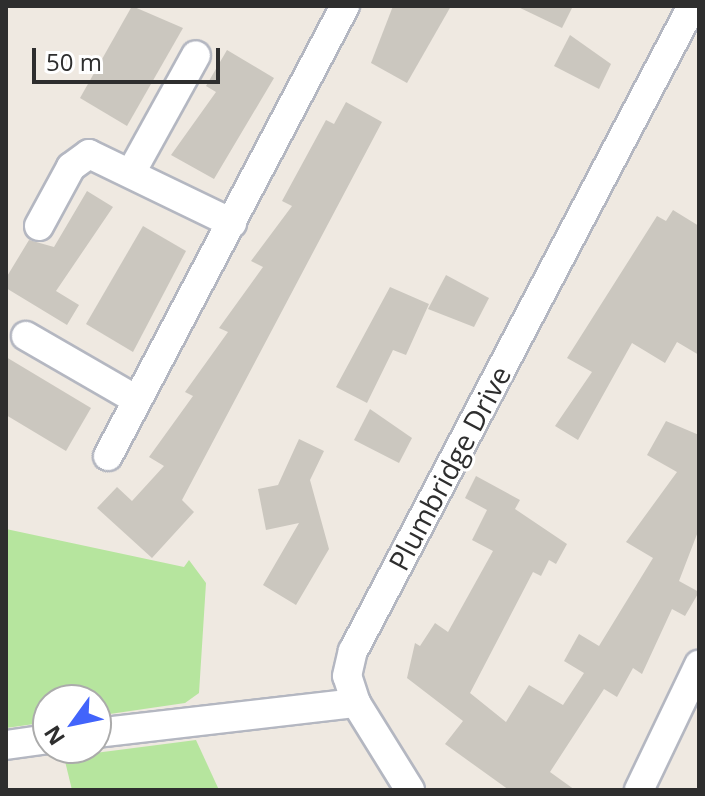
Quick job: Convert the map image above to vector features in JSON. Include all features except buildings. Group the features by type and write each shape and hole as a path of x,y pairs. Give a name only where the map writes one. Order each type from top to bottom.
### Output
{"street":[{"path":"108,456 345,6"},
{"name":"Plumbridge Drive","path":"356,703 347,676 353,651 692,6"},
{"path":"132,171 196,55"},
{"path":"39,226 79,159 99,155 232,223"},
{"path":"26,336 137,400"},
{"path":"639,790 699,665"},
{"path":"112,731 356,703 410,790"},
{"path":"6,745 32,741"}],"green space":[{"path":"6,529 184,567 189,560 206,583 199,693 185,703 112,714 112,684 32,684 32,724 6,728"},
{"path":"196,740 219,790 72,790 66,764 112,764 112,751"}]}
